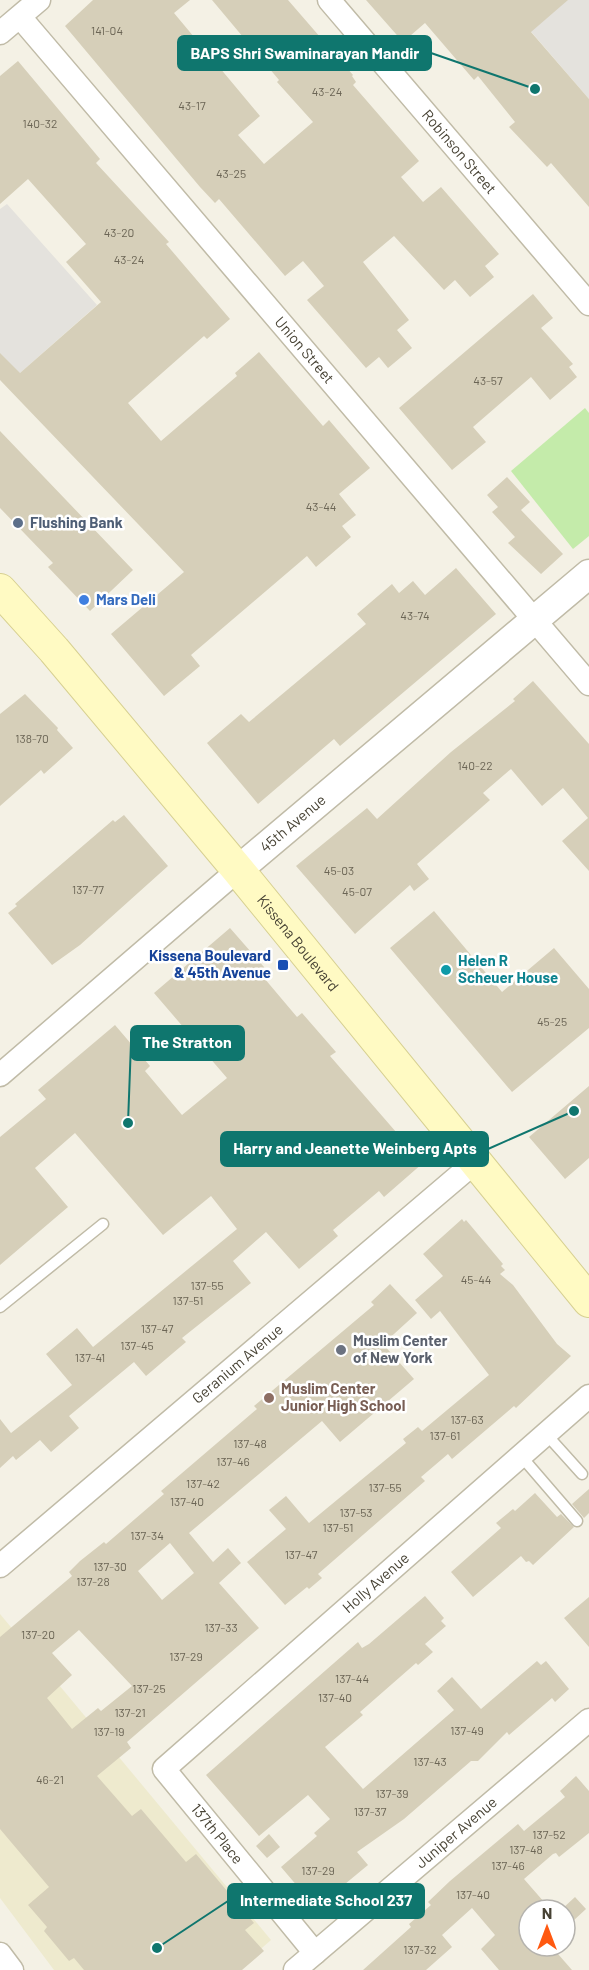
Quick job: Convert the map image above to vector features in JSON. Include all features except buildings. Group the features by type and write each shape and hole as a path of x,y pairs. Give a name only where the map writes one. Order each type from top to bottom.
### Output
{"main road":[{"name":"Kissena Boulevard","path":"0,590 54,650 238,870 474,1163 589,1301"}],"street":[{"path":"0,33 39,0"},
{"name":"Robinson Street","path":"329,0 589,304"},
{"name":"Union Street","path":"20,16 589,684"},
{"name":"45th Avenue","path":"0,1075 238,870 589,574"},
{"name":"Geranium Avenue","path":"0,1566 474,1163"},
{"name":"Holly Avenue","path":"164,1770 589,1396"},
{"name":"Juniper Avenue","path":"295,1970 589,1720"},
{"name":"137th Place","path":"164,1770 315,1953"},
{"path":"0,1954 12,1970"}],"lane":[{"path":"0,1307 103,1224"},
{"path":"546,1434 582,1473"},
{"path":"521,1456 577,1521"}],"shaded area":[{"path":"504,0 589,0 589,99"},
{"path":"7,204 97,305 20,373 0,367 0,209"},
{"path":"0,1614 271,1940 237,1970 54,1970 0,1898"}],"green space":[{"path":"585,408 589,413 589,536 573,549 511,471"}],"place":[{"name":"BAPS Shri Swaminarayan Mandir","path":"535,89"},
{"name":"Flushing Bank","path":"18,523"},
{"name":"Mars Deli","path":"84,600"},
{"name":"Kissena Boulevard & 45th Avenue","path":"283,965"},
{"name":"Helen R Scheuer House","path":"446,970"},
{"name":"Harry and Jeanette Weinberg Apts","path":"574,1111"},
{"name":"The Stratton","path":"128,1123"},
{"name":"Muslim Center of New York","path":"341,1350"},
{"name":"Muslim Center Junior High School","path":"269,1398"},
{"name":"Intermediate School 237","path":"157,1948"}]}
